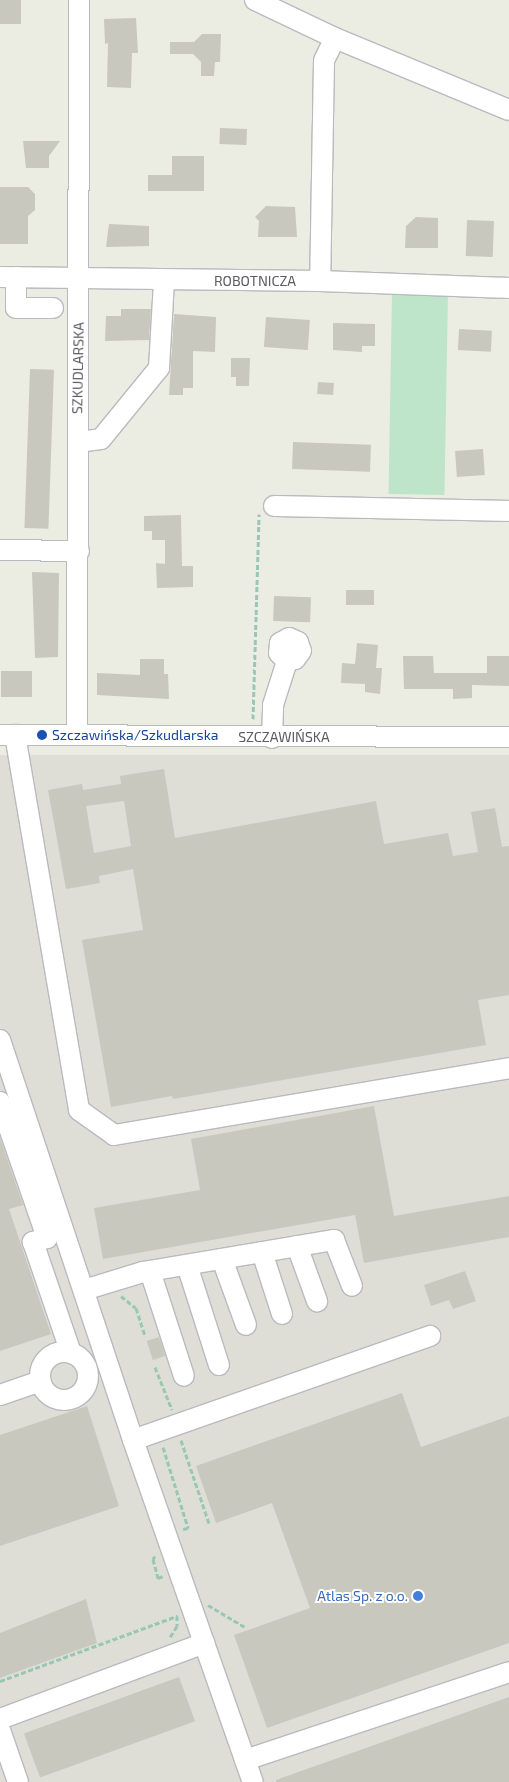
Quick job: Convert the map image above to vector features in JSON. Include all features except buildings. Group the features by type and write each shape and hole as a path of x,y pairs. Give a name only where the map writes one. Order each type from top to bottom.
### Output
{"street":[{"name":"SZKUDLARSKA","path":"77,735 80,278 79,0"},
{"path":"255,0 335,38 509,110"},
{"path":"320,281 324,61 335,38"},
{"name":"ROBOTNICZA","path":"8,277 164,281 320,281 509,288"},
{"path":"8,277 16,308 53,308"},
{"path":"78,442 101,439 158,368 164,281"},
{"path":"274,506 509,511"},
{"path":"0,550 79,551"},
{"path":"272,738 273,705 287,661"},
{"path":"7,735 78,1110 114,1135 509,1068"},
{"name":"SZCZAWIŃSKA","path":"7,735 272,738 509,737"},
{"path":"0,1040 133,1440 197,1645 253,1782"},
{"path":"0,1102 47,1238 33,1242 71,1353"},
{"path":"84,1290 150,1271 334,1240 352,1286"},
{"path":"297,1246 317,1301"},
{"path":"262,1252 282,1314"},
{"path":"222,1259 246,1325"},
{"path":"187,1265 219,1365"},
{"path":"150,1271 184,1376"},
{"path":"133,1440 430,1336"},
{"path":"63,1352 71,1353 78,1357 87,1369 86,1384 78,1396 56,1398 44,1389 41,1381 43,1365 48,1358 63,1352"},
{"path":"0,1395 41,1381"},
{"path":"0,1719 197,1645"},
{"path":"245,1760 509,1672"},
{"path":"0,1730 18,1782"}],"path":[{"path":"253,719 256,515 274,506"},
{"path":"155,1367 208,1523"},
{"path":"0,1681 177,1618 197,1645"}],"shaded area":[{"path":"0,755 509,755 509,1782 0,1782"}],"green space":[{"path":"392,293 448,294 444,495 388,494"}],"place":[{"name":"Szczawińska/Szkudlarska","path":"42,735"},
{"name":"Atlas Sp. z o.o.","path":"418,1596"}]}
